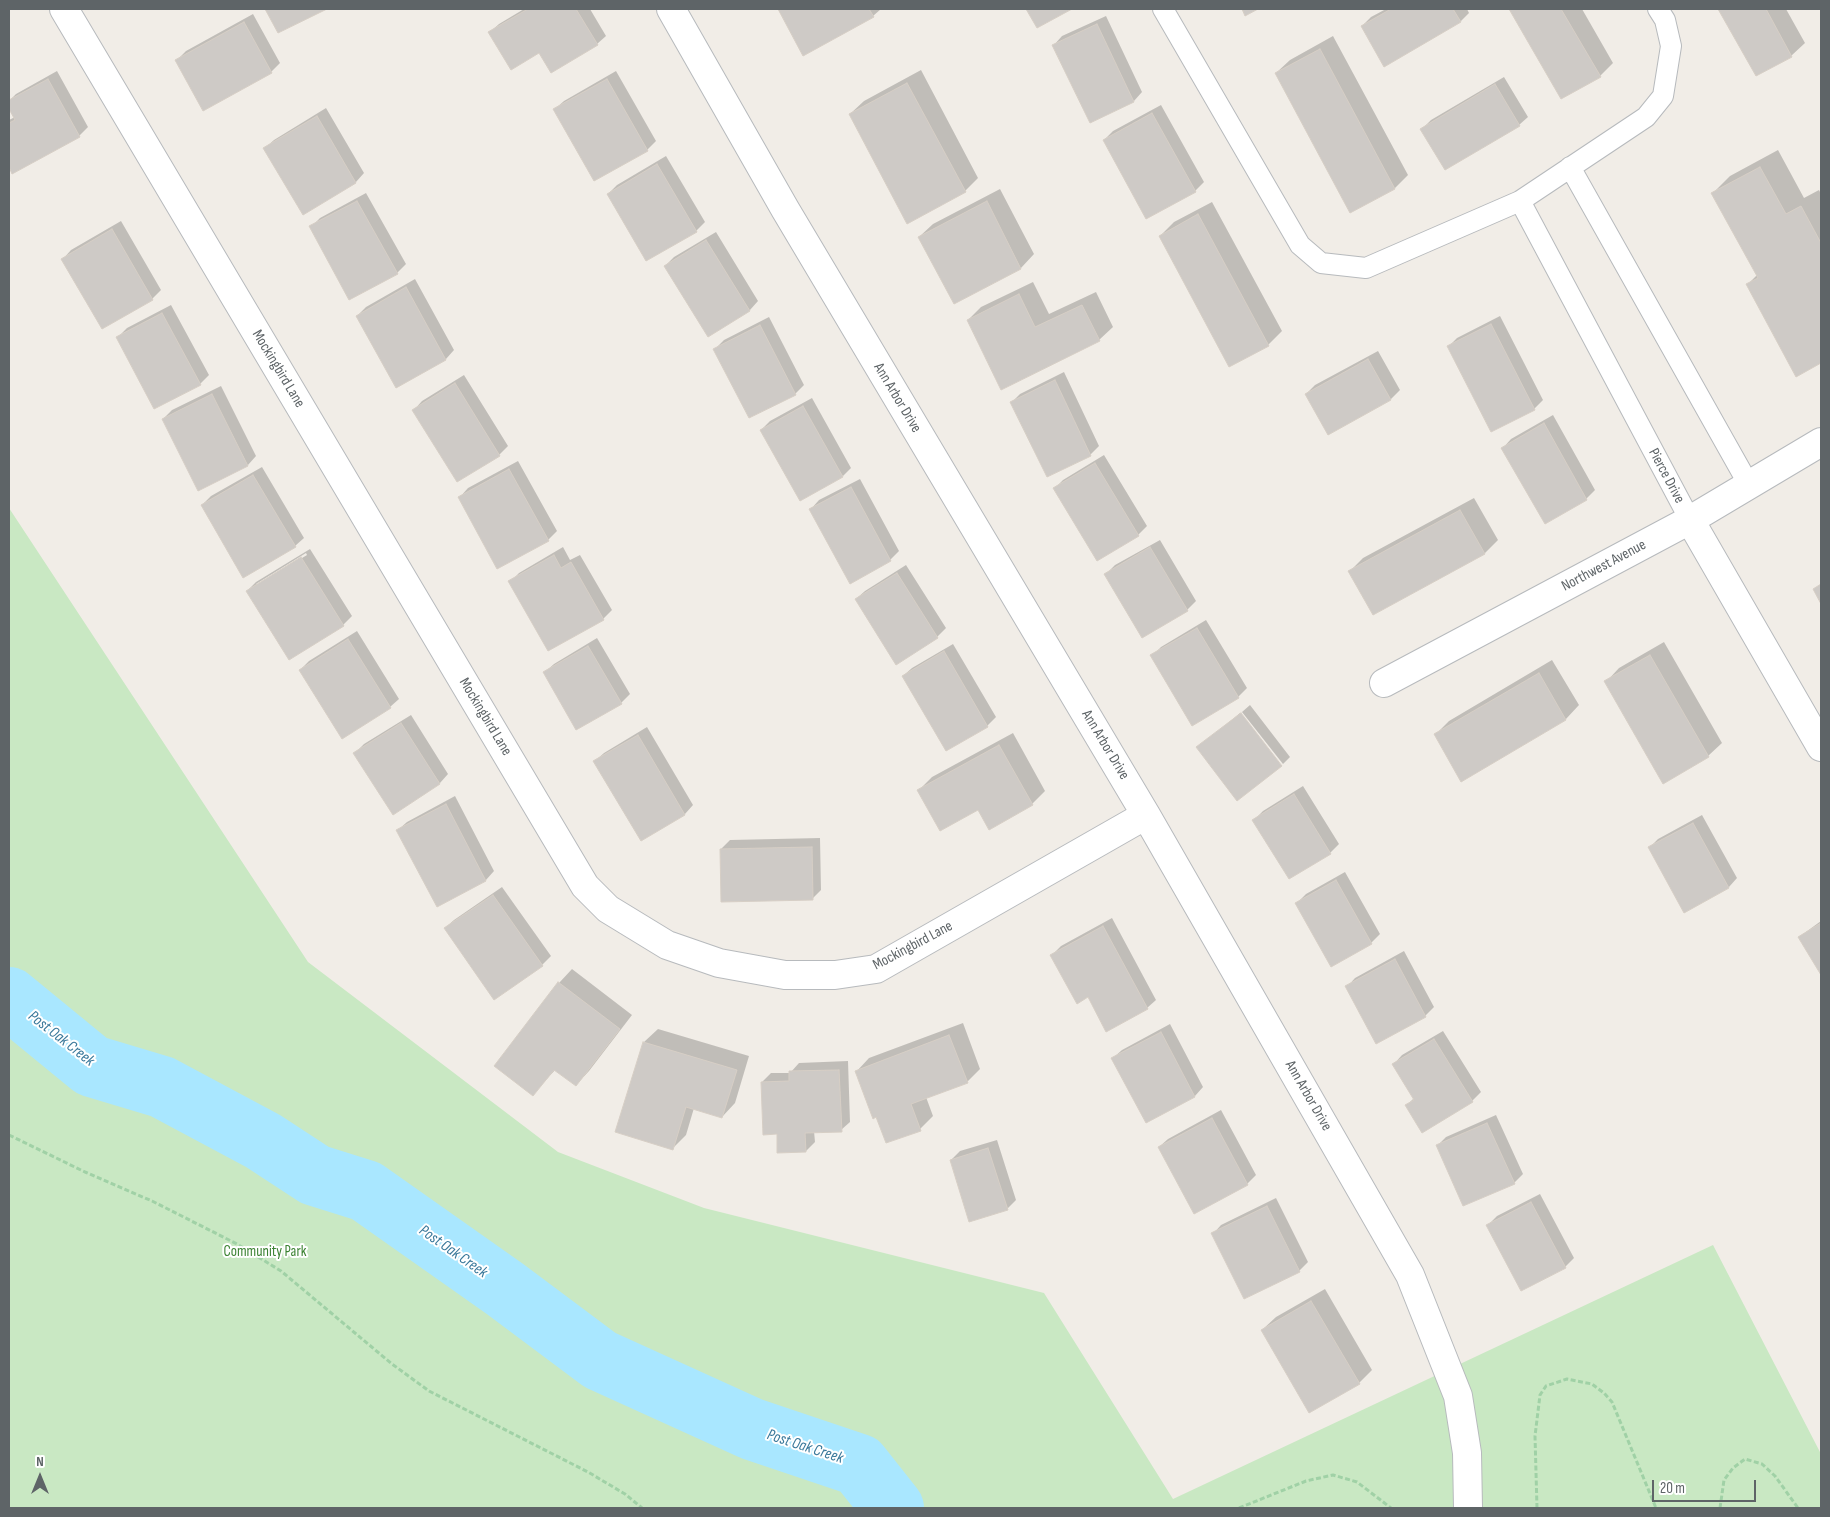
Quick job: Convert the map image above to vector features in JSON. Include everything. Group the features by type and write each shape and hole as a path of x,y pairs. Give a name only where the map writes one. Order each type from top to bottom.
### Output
{"street":[{"name":"Mockingbird Lane","path":"64,9 585,886 608,909 667,945 719,963 785,976 834,976 876,969 1146,815"},
{"name":"Ann Arbor Drive","path":"672,9 785,209 1146,815 1414,1283 1458,1396 1467,1453 1468,1508"},
{"name":"Northwest Avenue","path":"1384,683 1690,520 1821,442"},
{"name":"Pierce Drive","path":"1690,520 1821,747"}],"lane":[{"path":"1163,9 1300,245 1321,263 1366,268 1520,201 1646,117 1663,96 1671,46 1665,20 1658,9"},
{"path":"1570,167 1749,485"},
{"name":"Pierce Drive","path":"1520,201 1690,520"}],"path":[{"path":"9,1135 85,1172 152,1201 237,1244 281,1271 392,1364 429,1391 588,1472 625,1494 642,1508"},
{"path":"1537,1508 1535,1436 1540,1395 1546,1386 1568,1379 1592,1384 1604,1392 1612,1402 1656,1508"},
{"path":"1720,1508 1724,1480 1733,1468 1746,1459 1762,1464 1775,1476 1798,1508"},
{"path":"1239,1508 1306,1481 1333,1475 1357,1482 1391,1508"}],"green space":[{"name":"Community Park","path":"9,508 308,962 558,1152 704,1208 1044,1293 1173,1499 1713,1245 1821,1454 1821,1508 9,1508"}],"building":[{"path":"265,9 327,9 278,33"},
{"path":"528,9 576,9 598,45 551,73 539,53 511,70 488,32"},
{"path":"778,9 869,9 874,17 803,56"},
{"path":"1026,9 1072,9 1037,28"},
{"path":"1242,9 1258,9 1245,16"},
{"path":"1391,9 1453,9 1461,22 1384,67 1361,26"},
{"path":"1509,9 1561,9 1601,77 1561,99"},
{"path":"1718,9 1766,9 1792,57 1756,76"},
{"path":"244,22 272,73 203,111 175,60"},
{"path":"1097,24 1134,102 1090,123 1052,45"},
{"path":"1320,49 1395,189 1350,213 1275,73"},
{"path":"48,79 80,137 12,174 9,167 9,123 15,120 9,109 9,100"},
{"path":"607,79 648,151 594,181 553,109"},
{"path":"907,83 966,192 907,224 849,114"},
{"path":"1495,84 1520,126 1445,170 1420,129"},
{"path":"1152,113 1196,192 1146,219 1103,140"},
{"path":"317,116 356,183 303,215 263,148"},
{"path":"657,164 697,232 646,261 607,194"},
{"path":"1760,167 1786,214 1801,206 1821,243 1821,363 1796,377 1746,284 1758,278 1711,193"},
{"path":"357,201 398,274 349,300 309,226"},
{"path":"987,201 1021,269 954,304 918,237"},
{"path":"1198,214 1269,346 1229,367 1159,236"},
{"path":"112,229 153,300 102,329 61,259"},
{"path":"706,240 750,311 708,337 664,266"},
{"path":"406,287 446,360 396,388 356,316"},
{"path":"1019,294 1035,327 1082,305 1100,341 1001,390 967,320"},
{"path":"162,313 201,385 154,409 116,337"},
{"path":"1491,324 1535,410 1491,432 1447,346"},
{"path":"760,325 796,395 749,418 713,349"},
{"path":"1368,359 1391,400 1328,435 1305,394"},
{"path":"1055,380 1091,456 1047,477 1010,402"},
{"path":"455,383 500,456 457,482 412,410"},
{"path":"212,394 248,466 198,491 162,419"},
{"path":"803,406 843,477 800,501 760,430"},
{"path":"1544,423 1587,500 1545,524 1501,448"},
{"path":"1095,463 1139,536 1097,561 1053,488"},
{"path":"509,469 549,541 497,569 458,497"},
{"path":"253,475 296,547 243,578 201,505"},
{"path":"851,487 891,561 850,584 809,509"},
{"path":"1460,510 1485,554 1373,615 1348,571"},
{"path":"1150,547 1188,611 1142,638 1104,574"},
{"path":"554,555 561,568 571,562 604,620 548,651 508,581"},
{"path":"301,557 344,626 289,660 246,591"},
{"path":"897,573 938,638 896,665 855,599"},
{"path":"1821,584 1821,604 1813,589"},
{"path":"1197,628 1239,698 1192,726 1150,655"},
{"path":"348,639 391,708 342,739 299,670"},
{"path":"588,646 622,704 576,730 543,672"},
{"path":"944,651 988,727 946,751 902,676"},
{"path":"1650,655 1709,757 1663,784 1604,681"},
{"path":"1539,673 1566,720 1461,782 1434,734"},
{"path":"1241,713 1282,766 1237,801 1196,747"},
{"path":"401,723 440,784 393,815 353,753"},
{"path":"638,735 685,815 641,841 593,761"},
{"path":"999,745 1033,805 989,830 978,810 940,831 917,790"},
{"path":"1294,794 1331,854 1289,879 1252,820"},
{"path":"446,804 486,881 437,907 396,830"},
{"path":"1693,823 1729,888 1684,913 1648,847"},
{"path":"812,847 813,900 721,902 720,849"},
{"path":"1336,880 1372,944 1331,967 1295,903"},
{"path":"493,895 543,966 494,1000 444,928"},
{"path":"1821,923 1821,975 1798,937"},
{"path":"1103,926 1148,1009 1106,1032 1088,997 1077,1004 1050,955"},
{"path":"1395,959 1426,1017 1376,1044 1345,986"},
{"path":"558,982 620,1029 576,1086 554,1070 533,1096 494,1066"},
{"path":"1161,1032 1195,1097 1146,1123 1111,1058"},
{"path":"949,1035 968,1083 911,1104 921,1131 886,1143 876,1117 873,1119 855,1071"},
{"path":"1434,1039 1473,1102 1422,1133 1405,1105 1414,1100 1392,1064"},
{"path":"643,1042 737,1070 722,1118 686,1107 673,1150 615,1132"},
{"path":"839,1070 842,1132 805,1133 806,1152 777,1153 777,1134 763,1135 761,1082 789,1081 789,1071"},
{"path":"1212,1118 1248,1185 1194,1214 1158,1147"},
{"path":"1487,1123 1515,1184 1463,1206 1436,1145"},
{"path":"988,1148 1008,1210 969,1222 950,1160"},
{"path":"1531,1202 1566,1268 1521,1291 1486,1225"},
{"path":"1267,1206 1300,1272 1244,1299 1211,1233"},
{"path":"1311,1301 1360,1384 1309,1413 1261,1330"}],"waterway":[{"name":"Post Oak Creek","path":"9,998 92,1066 162,1087 263,1141 315,1175 366,1191 505,1289 600,1360 752,1429 859,1465 893,1508"}]}
